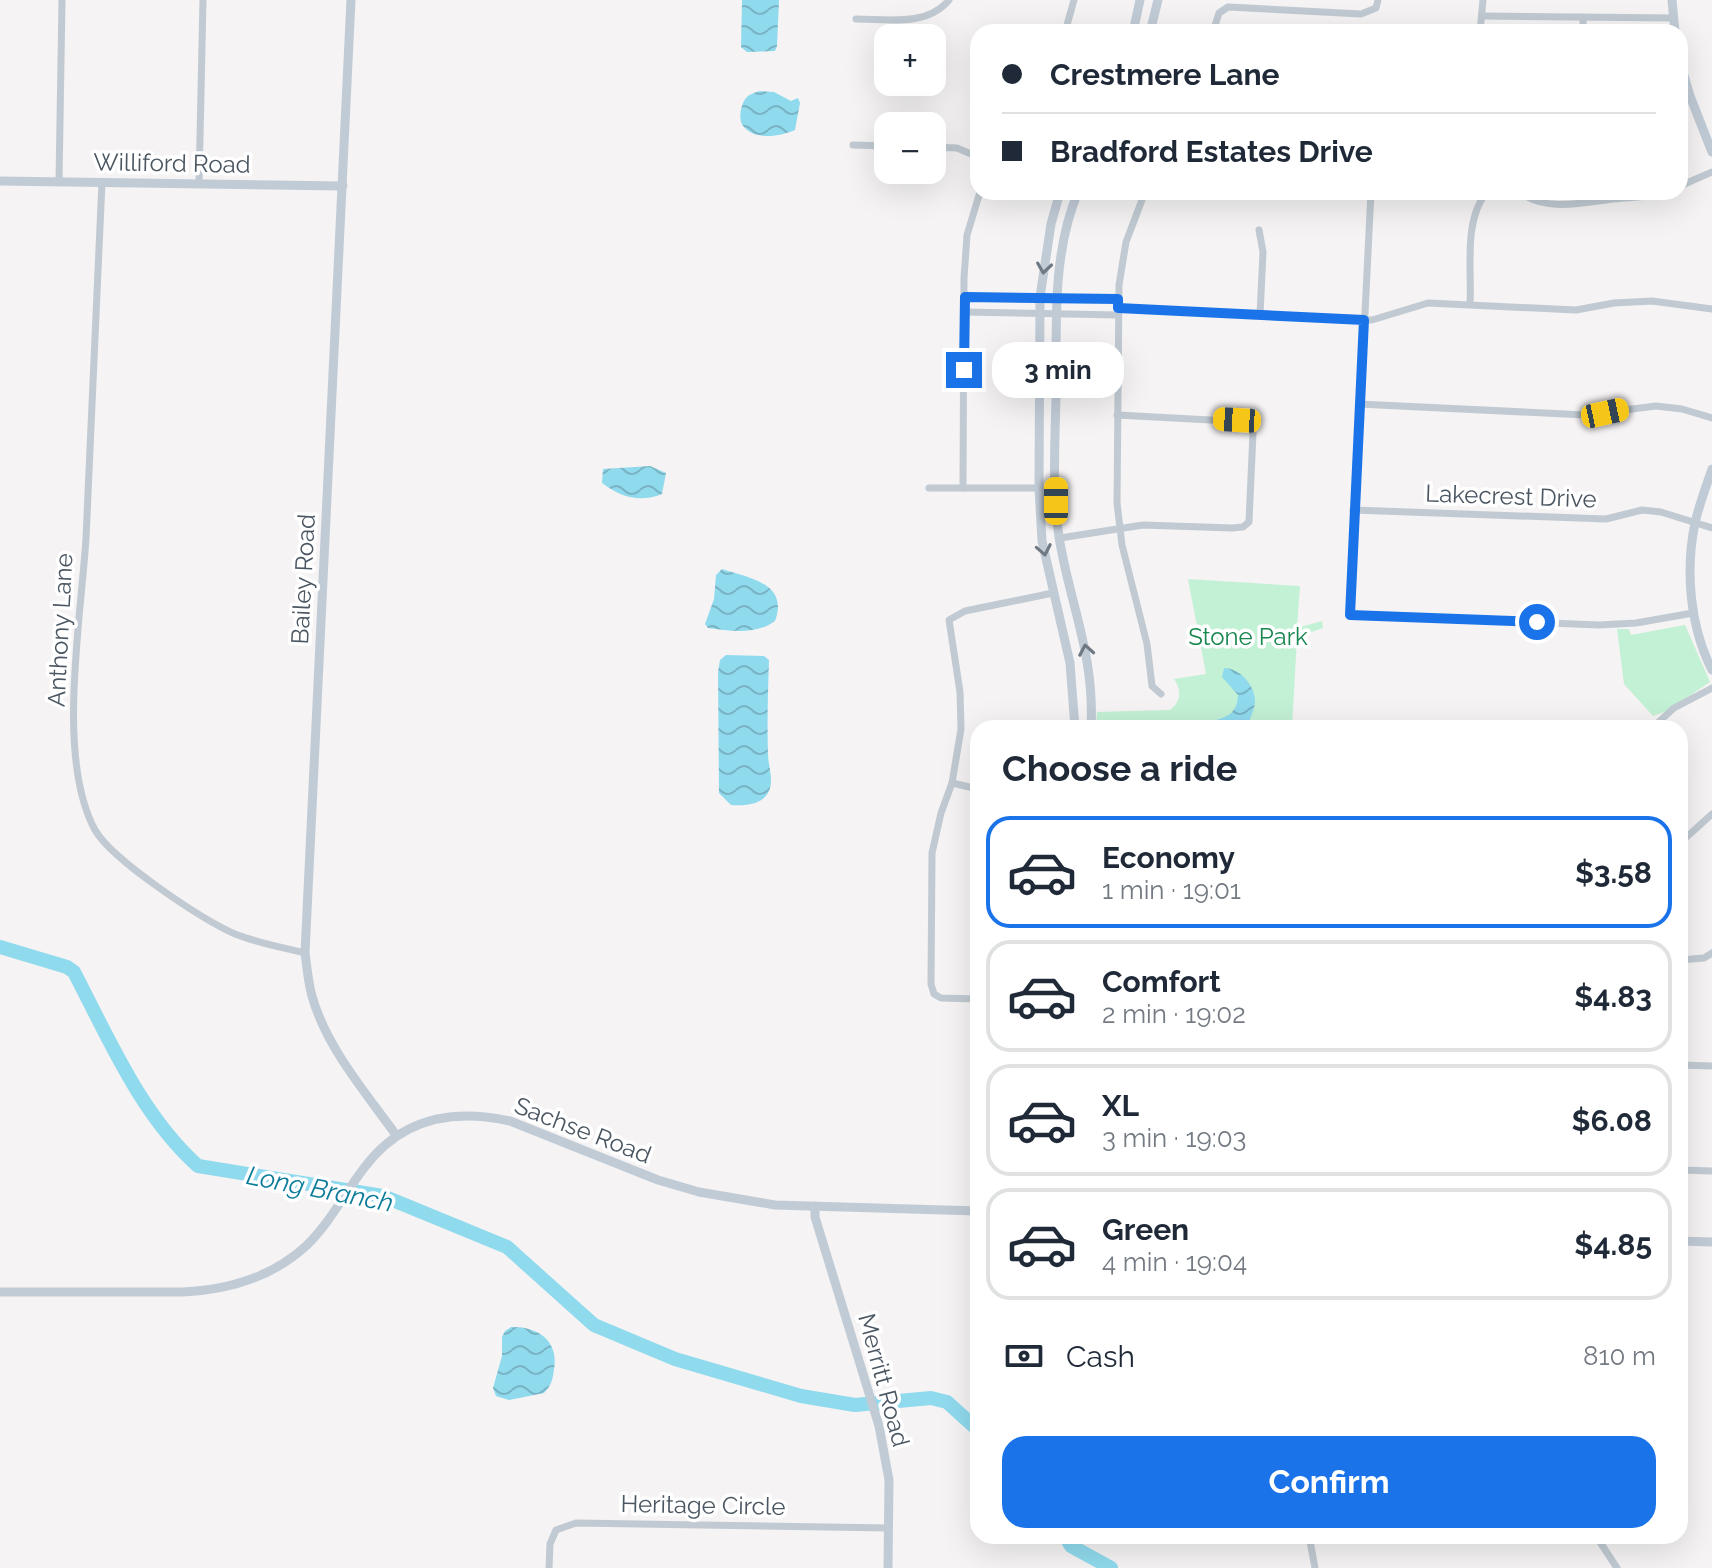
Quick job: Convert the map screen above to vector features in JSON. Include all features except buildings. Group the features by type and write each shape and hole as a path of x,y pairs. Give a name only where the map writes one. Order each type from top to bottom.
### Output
{"main road":[{"name":"Bailey Road","path":"351,0 305,953 312,997 326,1031 396,1135"},
{"path":"1135,24 1140,0"},
{"path":"1152,24 1158,0"},
{"path":"1672,0 1674,24"},
{"path":"1688,89 1706,124 1712,152"},
{"name":"Williford Road","path":"0,181 343,186"},
{"path":"1058,200 1051,224 1039,312 1039,488 1042,541 1070,663 1074,720"},
{"path":"1076,200 1062,246 1057,297 1056,501 1060,538 1089,665 1091,720"},
{"path":"1712,469 1695,522 1691,547 1693,613 1701,648 1712,670"},
{"name":"Sachse Road","path":"0,1292 171,1292 230,1287 267,1273 289,1260 322,1229 365,1166 396,1135 441,1117 458,1114 510,1121 658,1180 699,1192 775,1205 970,1211"},
{"name":"Merritt Road","path":"815,1206 815,1217 879,1426 889,1480 888,1568"},
{"path":"1688,1241 1712,1242"}],"street":[{"path":"59,181 62,0"},
{"path":"199,183 203,0"},
{"path":"856,19 922,18 942,8 949,0"},
{"path":"1067,24 1074,0"},
{"path":"1216,24 1219,13 1228,7 1361,14 1376,8 1378,0"},
{"path":"1482,24 1483,0"},
{"path":"1483,16 1673,18"},
{"path":"1583,17 1583,24"},
{"path":"853,145 874,146"},
{"path":"946,148 970,154"},
{"path":"1688,182 1712,172"},
{"name":"Anthony Lane","path":"102,182 86,539 76,680 74,754 83,803 96,833 114,853 170,894 232,933 305,953"},
{"path":"963,488 967,235 978,200"},
{"path":"1142,200 1126,242 1118,307 1117,503 1120,529 1145,634 1152,686 1161,694"},
{"path":"1371,200 1350,615 1599,625 1636,623 1693,613"},
{"path":"1470,304 1473,221 1482,200"},
{"path":"1535,200 1566,205 1613,200"},
{"path":"1259,230 1263,252 1260,315"},
{"path":"965,297 1057,297 1118,307 1364,320 1382,319 1422,304 1576,310 1614,303 1652,301 1712,309"},
{"path":"965,312 1057,313 1118,307"},
{"path":"1359,404 1585,415 1656,406 1682,409 1712,418"},
{"path":"1060,538 1154,524 1232,528 1246,525 1251,511 1251,425 1243,421 1117,415"},
{"path":"929,488 1039,488"},
{"name":"Lakecrest Drive","path":"1353,510 1606,519 1642,510 1712,528"},
{"path":"970,999 941,998 934,994 931,984 932,853 952,783 962,709 949,620 965,611 1053,593"},
{"path":"1661,720 1674,708 1712,688"},
{"path":"952,783 970,787"},
{"path":"1688,836 1712,814"},
{"path":"1688,961 1712,953"},
{"path":"1688,1065 1712,1066"},
{"path":"1688,1170 1712,1171"},
{"name":"Heritage Circle","path":"549,1568 550,1544 556,1530 576,1523 889,1528"},
{"path":"1310,1544 1315,1568"},
{"path":"1601,1544 1617,1568"}],"green space":[{"name":"Stone Park","path":"1188,579 1300,586 1297,628 1322,621 1323,628 1297,637 1292,720 1096,720 1097,712 1170,710 1179,696 1174,679 1206,674"},
{"path":"1685,625 1710,682 1667,711 1653,716 1624,684 1617,629 1629,629 1631,635"}],"water":[{"path":"742,0 779,0 775,51 747,52 741,47"},
{"path":"760,91 774,92 791,101 798,98 800,103 795,130 762,136 744,127 740,116 743,102 749,95"},
{"path":"650,466 666,473 662,494 654,497 630,497 602,483 603,469"},
{"path":"722,569 754,579 772,590 778,608 775,621 751,630 708,628 705,624 714,599 716,575"},
{"path":"726,655 764,656 769,660 770,787 766,796 747,805 731,805 719,793 718,672 720,660"},
{"path":"1224,668 1230,669 1250,684 1255,697 1250,720 1216,720 1230,714 1237,702 1238,695 1222,677"},
{"path":"511,1327 538,1332 550,1343 555,1359 554,1369 544,1393 509,1400 496,1396 493,1388 502,1356 502,1337"}],"waterway":[{"name":"Long Branch","path":"0,947 67,967 74,972 143,1100 178,1146 198,1166 383,1196 507,1247 594,1325 675,1359 801,1396 855,1405 931,1398 947,1402 970,1423"},
{"name":"Long Branch","path":"1070,1544 1111,1568"}],"route":[{"path":"964,370 965,297 1118,299 1118,308 1364,320 1350,615 1537,622"}]}
